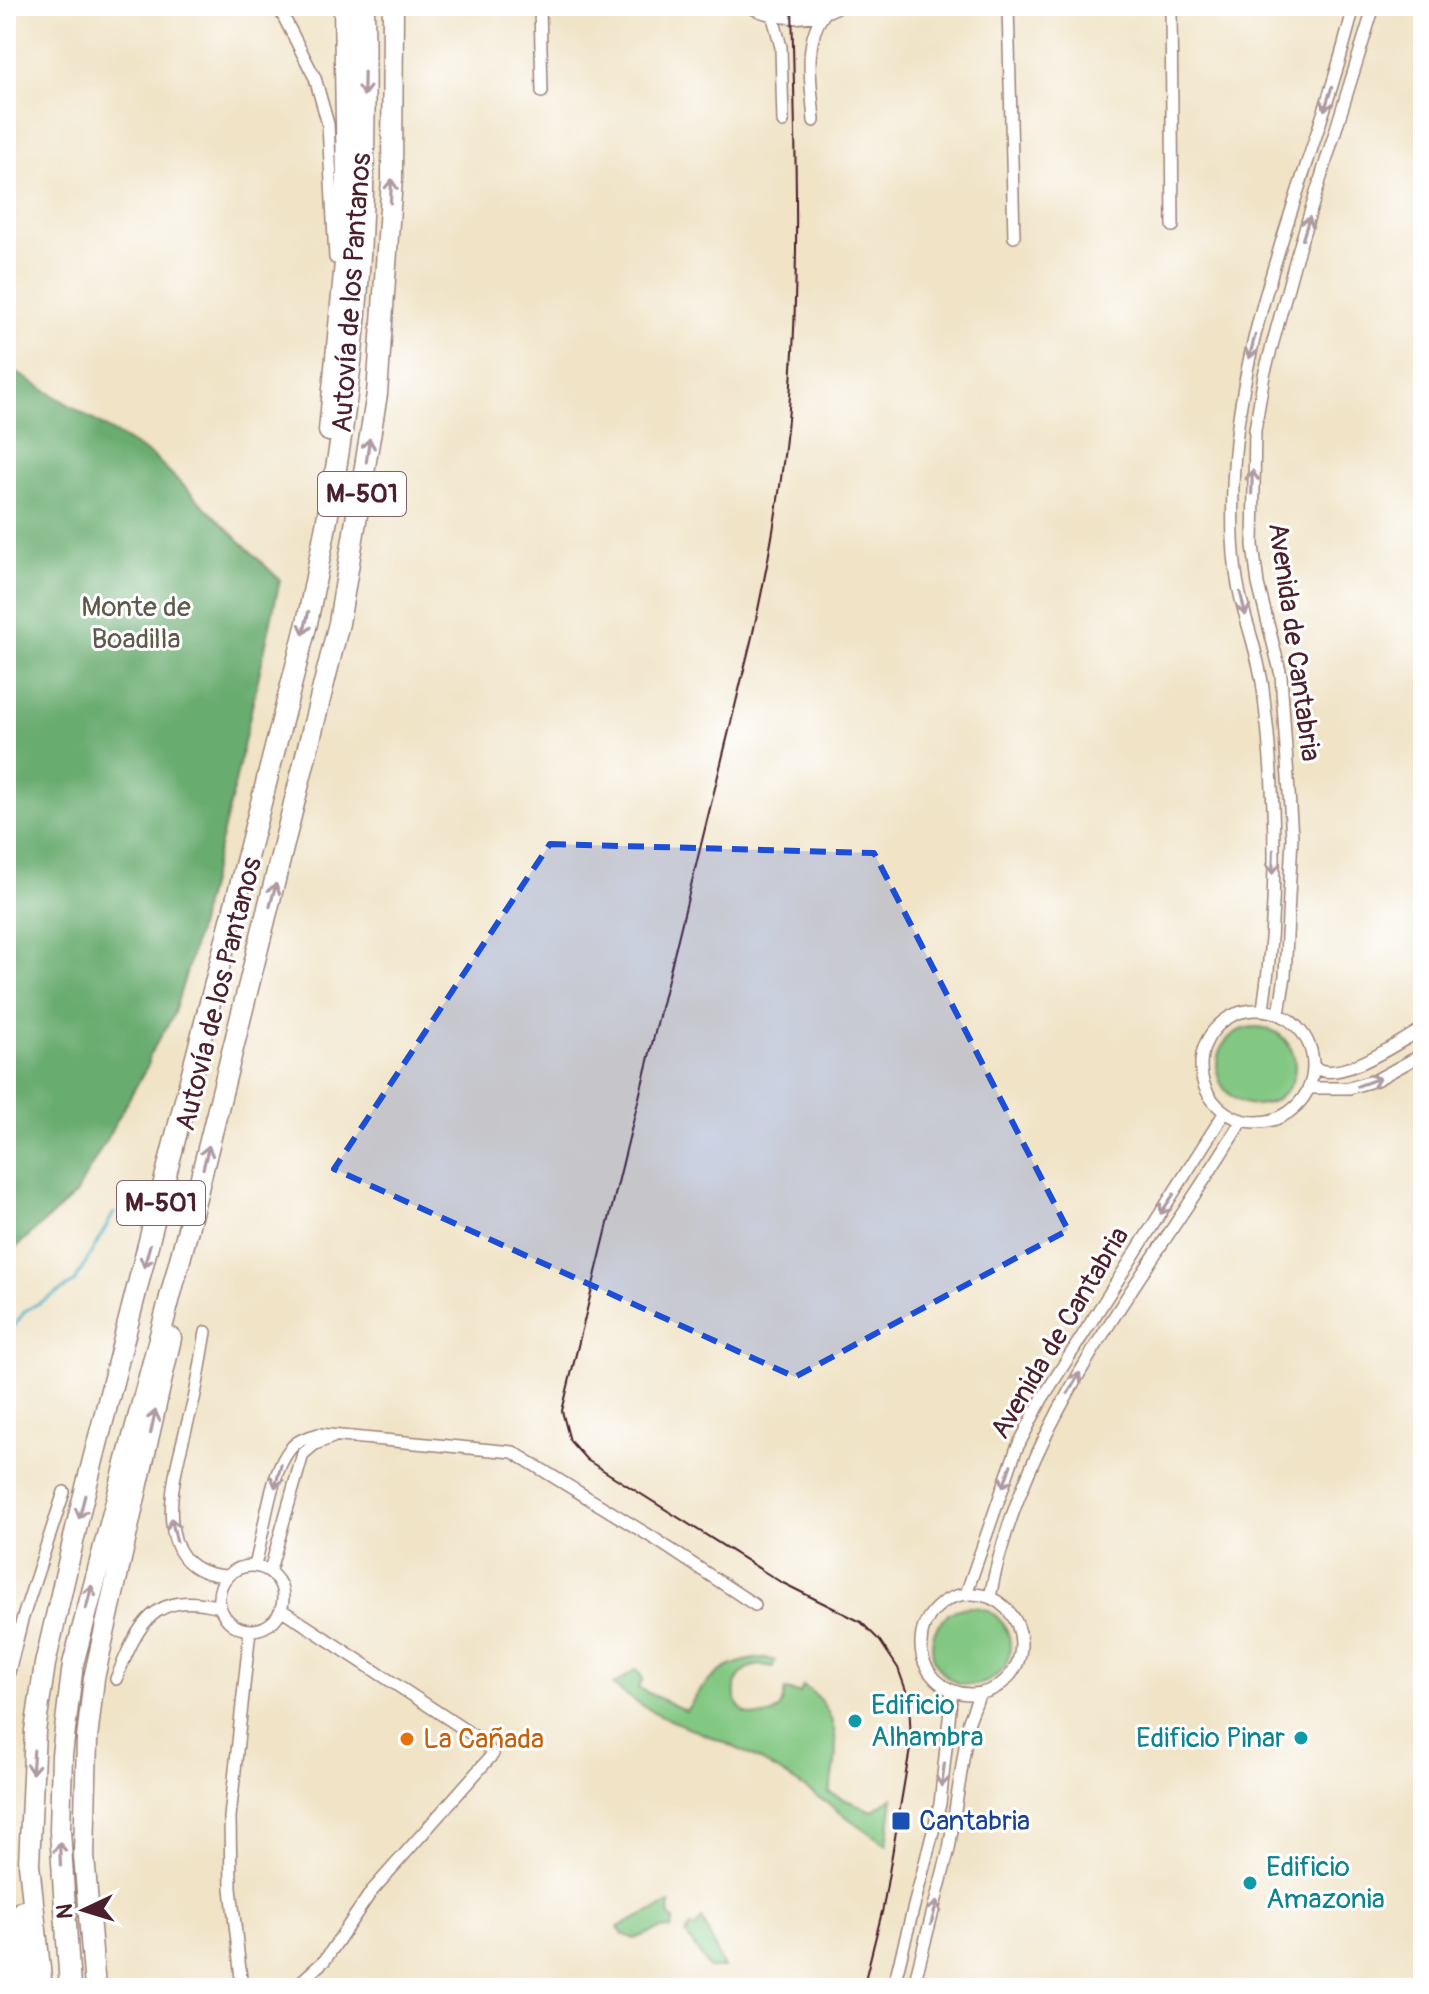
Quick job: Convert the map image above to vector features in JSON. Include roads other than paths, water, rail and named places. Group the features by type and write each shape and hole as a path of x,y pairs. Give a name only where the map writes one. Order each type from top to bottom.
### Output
{"highway":[{"path":"322,547 320,523 345,263 344,6"},
{"name":"Autovía de los Pantanos","path":"42,1988 29,1864 35,1731 60,1594 307,623 322,547 347,394 359,265 364,6"},
{"name":"Autovía de los Pantanos","path":"70,1988 60,1830 62,1755 73,1664 298,800 357,530 377,394 387,268 393,6"},
{"path":"95,1988 84,1856 87,1739 94,1678 188,1258 187,1233"},
{"path":"22,1988 22,1889 29,1864"}],"street":[{"path":"278,6 315,78 328,124 336,249 333,394"},
{"path":"540,6 542,92"},
{"path":"747,6 773,17 799,19 824,14 840,6"},
{"path":"1008,6 1014,237"},
{"path":"1171,6 1173,226"},
{"name":"Avenida de Cantabria","path":"1263,1009 1268,974 1273,843 1269,750 1263,685 1232,548 1235,433 1244,375 1278,253 1354,6"},
{"name":"Avenida de Cantabria","path":"1279,1014 1288,931 1292,837 1281,675 1258,584 1253,545 1255,430 1264,375 1296,258 1374,6"},
{"path":"814,121 811,45 814,26 824,14"},
{"path":"773,17 781,47 783,122"},
{"path":"1263,1009 1279,1014 1304,1034 1313,1066 1309,1088 1297,1105 1280,1117 1260,1122 1242,1120 1225,1112 1210,1097 1202,1075 1202,1055 1209,1037 1221,1023 1238,1013 1263,1009"},
{"path":"1313,1066 1326,1072 1353,1067 1421,1030"},
{"path":"1309,1088 1349,1088 1363,1084 1423,1054"},
{"name":"Avenida de Cantabria","path":"966,1594 1016,1450 1042,1399 1225,1112"},
{"name":"Avenida de Cantabria","path":"990,1597 1011,1515 1034,1457 1061,1405 1242,1120"},
{"path":"206,1332 195,1394 170,1493 171,1529 183,1555 195,1567 209,1575 227,1576"},
{"path":"255,1565 281,1463 291,1447 305,1437 334,1437 513,1452 755,1605"},
{"path":"270,1570 303,1454 315,1444 334,1437"},
{"path":"6,1684 22,1620 64,1492"},
{"path":"255,1565 270,1570 284,1592 282,1610 265,1628 250,1630 228,1621 220,1607 219,1591 227,1576 239,1567 255,1565"},
{"path":"966,1594 990,1597 1011,1612 1021,1633 1020,1658 1008,1680 979,1695 952,1691 936,1680 926,1666 922,1634 929,1617 942,1603 966,1594"},
{"path":"116,1679 137,1628 155,1610 175,1603 196,1601 220,1607"},
{"path":"282,1610 482,1741 493,1754 371,1892 325,1960 294,1988"},
{"path":"242,1988 231,1888 230,1817 250,1630"},
{"path":"893,1988 940,1804 952,1691"},
{"path":"913,1988 946,1862 969,1721 979,1695"}],"waterway":[{"path":"6,1338 25,1311 74,1283 114,1213"}],"tram line":[{"path":"792,6 796,195 794,337 785,448 776,511 752,637 562,1411 570,1441 587,1460 779,1581 861,1622 880,1641 898,1668 909,1699 911,1743 883,1908 863,1988"}],"place":[{"name":"Edificio Alhambra","path":"855,1721"},
{"name":"Edificio Pinar","path":"1301,1738"},
{"name":"La Cañada","path":"407,1739"},
{"name":"Cantabria","path":"901,1821"},
{"name":"Edificio Amazonia","path":"1250,1883"}],"park label":[{"name":"Monte de Boadilla","path":"136,623"}]}
